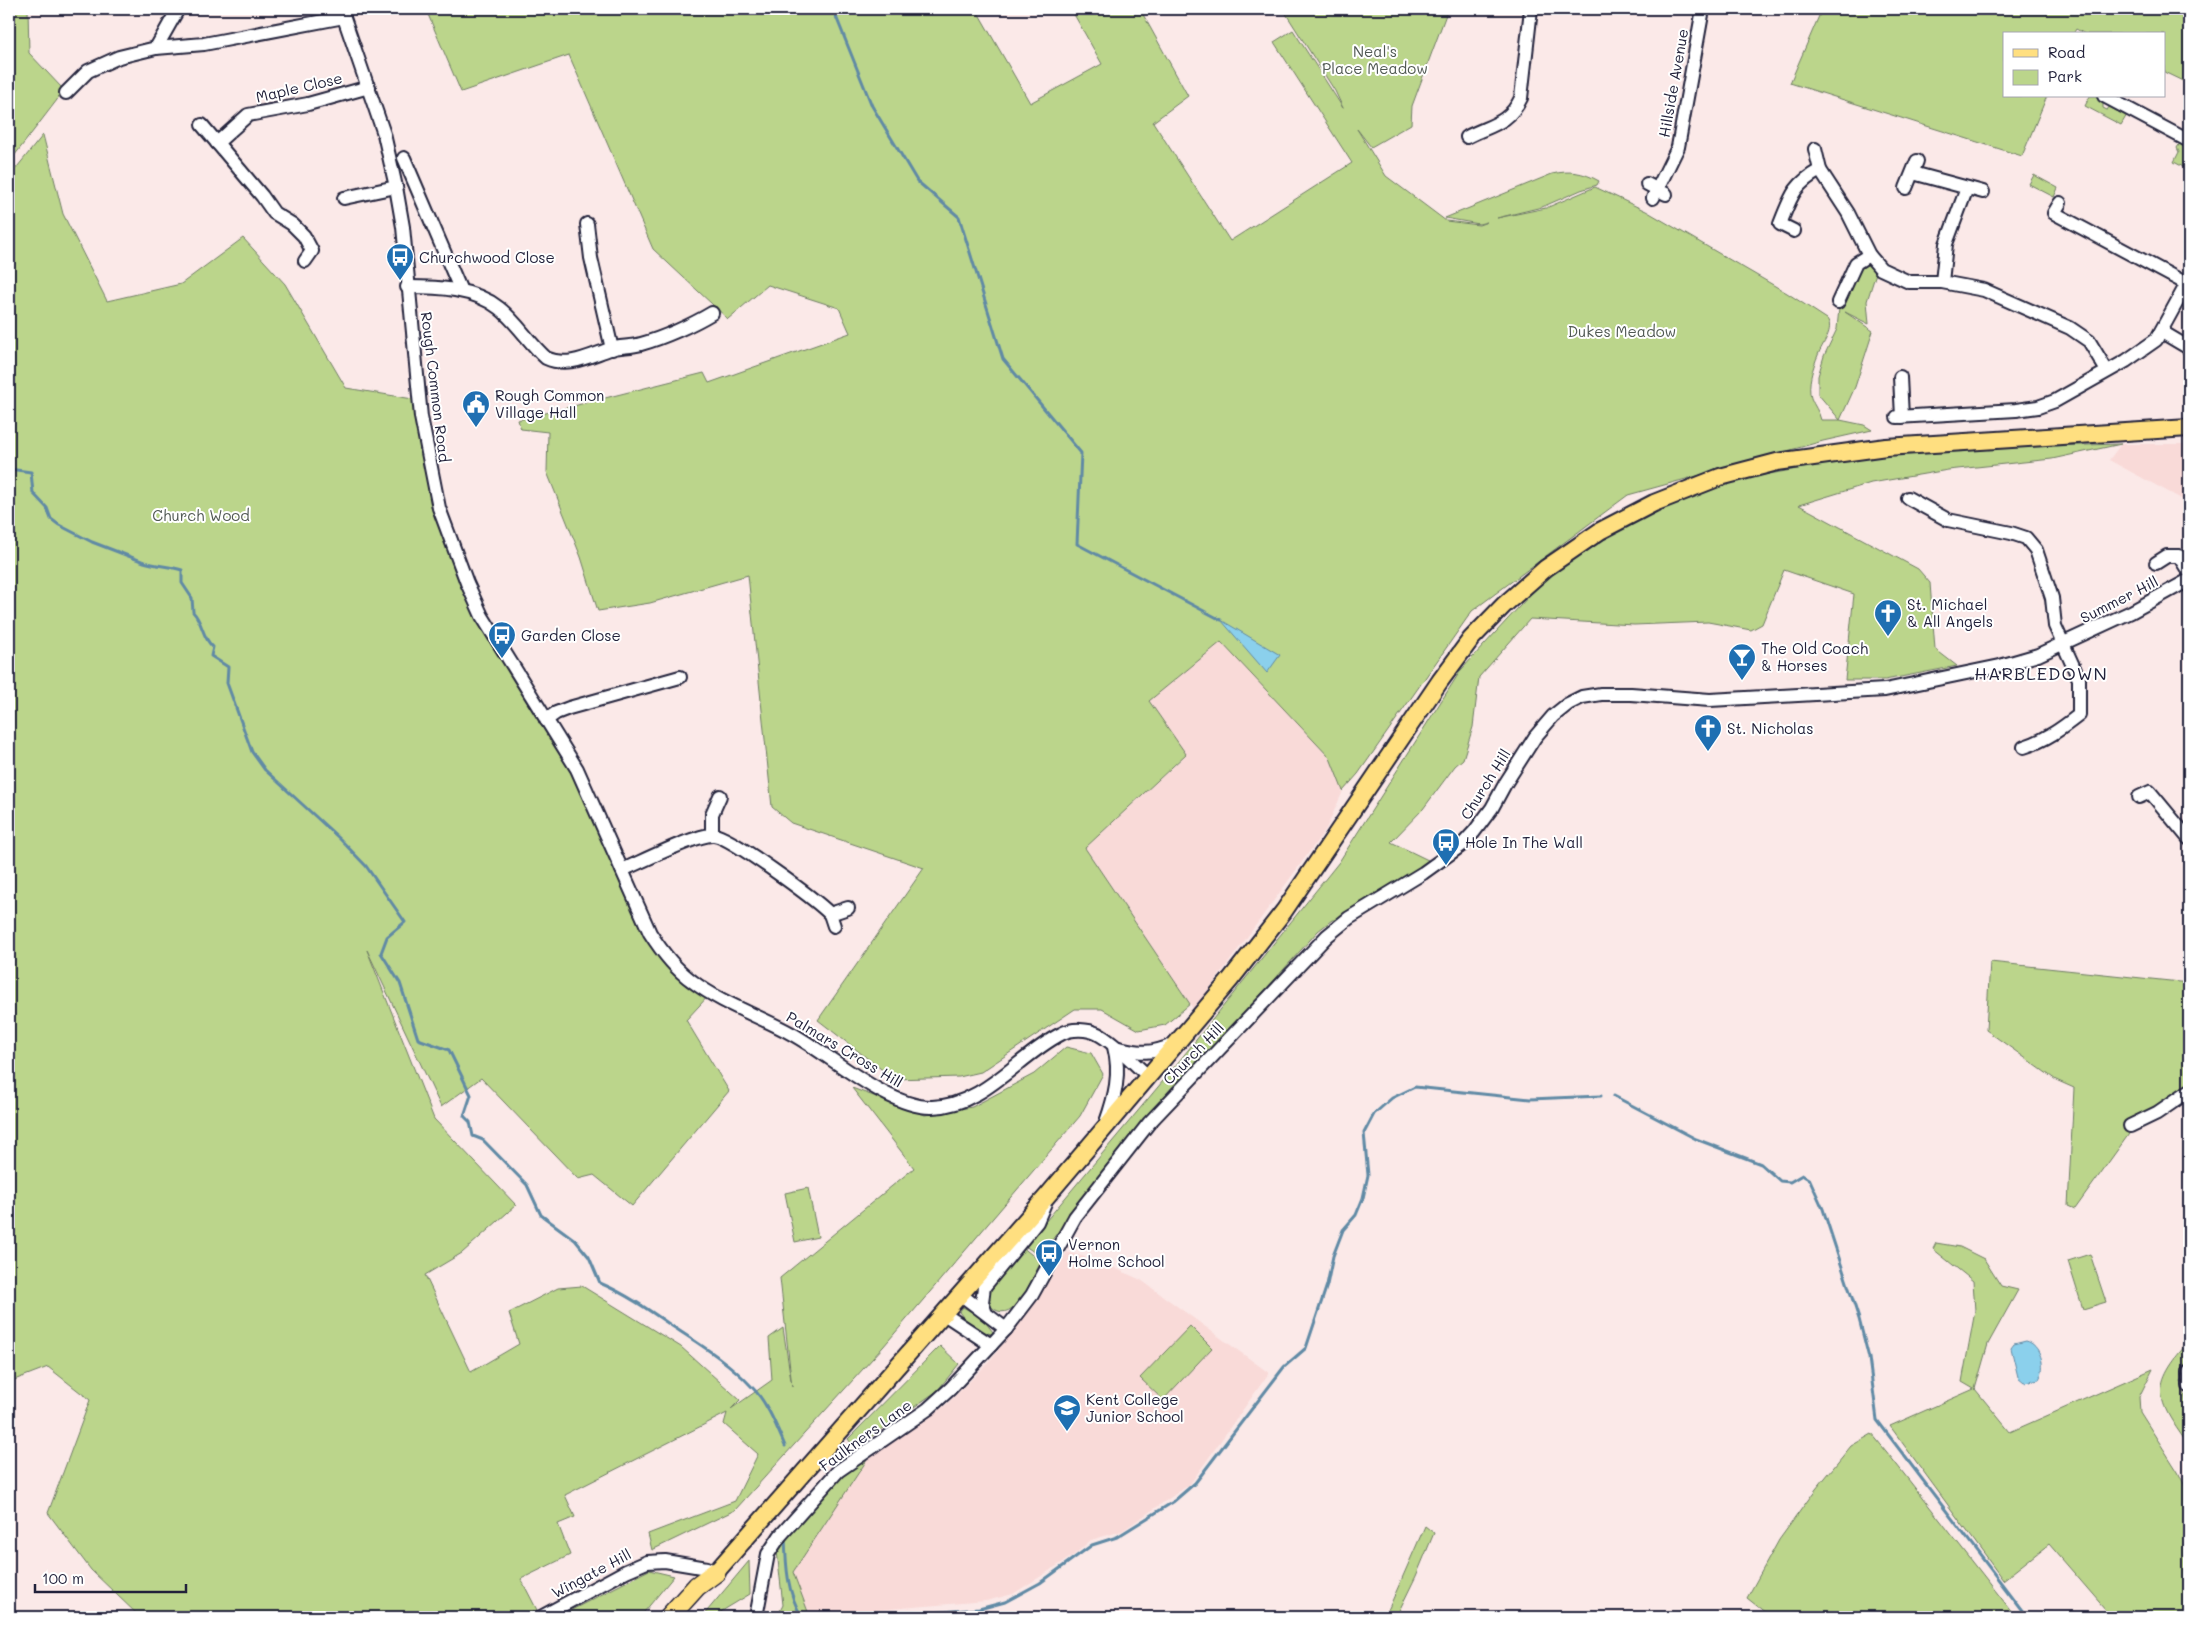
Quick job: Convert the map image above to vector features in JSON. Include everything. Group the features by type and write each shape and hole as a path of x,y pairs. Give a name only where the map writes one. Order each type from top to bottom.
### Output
{"highway":[{"path":"669,1617 697,1586 716,1572"},
{"path":"686,1617 706,1594 716,1572"}],"main road":[{"path":"716,1572 1047,1196 1176,1044 1284,911 1440,681 1471,639 1504,605 1546,568 1600,531 1654,503 1720,477 1777,462 1886,447 2184,430"}],"street":[{"path":"156,48 178,9"},
{"path":"1467,136 1506,119 1517,106 1521,98 1531,9"},
{"name":"Hillside Avenue","path":"1656,192 1678,146 1703,9"},
{"path":"66,93 88,71 119,57 156,48 204,44 342,13"},
{"name":"Rough Common Road","path":"342,13 384,134 396,190 403,227 421,417 439,508 467,583 482,616 577,769 622,870"},
{"name":"Maple Close","path":"217,143 248,115 308,104 369,87"},
{"path":"2107,101 2189,141"},
{"path":"202,124 262,196 274,214 292,224 304,236 312,251 305,261"},
{"path":"1815,149 1820,170 1848,213 1869,255 1881,269 1909,282 1918,289 1942,282 1986,286 2085,337 2107,371"},
{"path":"404,158 461,291"},
{"path":"1906,188 1915,167 1967,188 1983,192"},
{"path":"1794,231 1780,224 1801,182 1820,170"},
{"path":"344,198 415,187"},
{"path":"1942,282 1946,244 1967,188"},
{"path":"1900,377 1899,417 2038,407 2055,401 2145,349 2162,332 2188,282 2054,213 2060,203"},
{"path":"587,224 591,258 612,349"},
{"path":"1838,302 1856,264 1869,255"},
{"path":"408,287 435,287 461,291 489,301 500,309 536,349 554,362 566,363 612,349 642,344 695,323 712,313"},
{"path":"2162,332 2189,348"},
{"path":"1908,498 1948,520 2026,538 2036,550 2052,598 2055,626 2079,679 2079,715 2042,741 2024,747"},
{"path":"2156,564 2167,556 2179,556 2189,572"},
{"name":"Summer Hill","path":"2063,645 2131,612 2189,580"},
{"name":"Church Hill","path":"1006,1329 1032,1295 1075,1217 1149,1123 1327,936 1349,918 1423,873 1462,844 1474,832 1492,808 1504,784 1535,737 1553,716 1568,704 1582,697 1601,694 1710,700 1885,690 2000,666 2038,655 2063,645"},
{"path":"546,720 556,713 569,708 680,677"},
{"path":"2139,797 2150,792 2189,839"},
{"path":"712,834 712,814 720,796"},
{"path":"622,870 692,840 712,834 738,847 830,914 834,926"},
{"name":"Palmars Cross Hill","path":"622,870 650,933 670,961 692,982 794,1035 883,1092 910,1105 932,1107 957,1104 990,1085 1052,1040 1068,1031 1085,1031 1098,1034 1148,1076"},
{"path":"830,914 848,908"},
{"path":"1105,1127 1115,1097 1118,1061 1114,1047 1143,1053 1176,1044"},
{"path":"2130,1126 2158,1113 2189,1091"},
{"path":"985,1311 982,1302 984,1287 1037,1222 1047,1196"},
{"path":"960,1294 985,1311 1006,1329"},
{"path":"944,1314 991,1346"},
{"name":"Faulkners Lane","path":"756,1617 768,1554 802,1510 838,1471 928,1409 950,1389 1006,1329"},
{"path":"2189,1372 2189,1386"},
{"name":"Wingate Hill","path":"541,1617 647,1562 665,1561 706,1568 716,1572"}],"shaded area":[{"path":"2121,444 2189,444 2189,503 2109,460"},
{"path":"1221,642 1330,758 1343,791 1326,829 1194,1010 1085,848 1186,755 1149,701"},
{"name":"Kent College Junior School","path":"1067,1252 1099,1261 1141,1280 1269,1373 1190,1484 1122,1531 1091,1540 1074,1555 1013,1594 986,1601 877,1610 856,1617 810,1617 793,1572 867,1460 946,1405 989,1362 1038,1299"}],"green space":[{"path":"9,9 28,9 29,53 62,88 57,100 11,160 9,157"},
{"path":"436,9 976,9 1030,103 1102,64 1071,9 1140,9 1188,96 1153,122 1230,241 1352,163 1274,42 1293,30 1343,108 1335,91 1283,9 1448,9 1412,106 1411,124 1371,147 1357,129 1386,176 1446,221 1479,225 1487,222 1479,224 1445,218 1552,174 1576,173 1599,181 1597,185 1542,207 1497,218 1546,208 1595,187 1646,211 1787,293 1827,319 1830,327 1829,332 1813,370 1810,382 1811,398 1821,420 1840,420 1864,425 1872,430 1823,441 1628,495 1472,611 1358,774 1343,791 1330,758 1221,642 1149,701 1186,754 1085,848 1190,1004 1165,1025 1139,1030 1102,1009 1075,1009 981,1072 959,1077 894,1079 818,1020 924,868 791,823 772,807 748,575 650,603 598,611 581,557 547,472 548,432 521,429 518,420 704,373 709,383 850,333 839,308 768,285 728,319 653,249 569,55 461,92 427,12"},
{"path":"1822,9 2189,9 2189,84 2166,73 2166,32 2081,32 2076,29 2074,32 2003,32 2003,98 2046,98 2022,156 1790,83"},
{"path":"2089,98 2100,98 2103,100 2103,108 2107,110 2110,106 2128,113 2121,125 2085,106"},
{"name":"Church Wood","path":"43,135 63,214 107,301 181,284 243,238 285,284 346,388 419,400 426,448 467,583 566,753 650,933 711,993 686,1020 729,1091 632,1206 594,1175 578,1179 481,1078 441,1107 367,950 434,1119 516,1205 462,1253 425,1275 471,1372 519,1344 509,1313 558,1288 582,1286 681,1347 740,1400 731,1409 772,1380 769,1338 783,1328 792,1387 780,1278 914,1168 852,1088 925,1115 972,1107 1034,1074 1066,1047 1091,1053 1103,1074 1080,1116 883,1347 735,1510 652,1550 648,1534 735,1501 758,1454 724,1424 727,1413 565,1495 575,1517 558,1524 570,1555 521,1579 537,1610 522,1617 140,1617 91,1570 48,1513 90,1400 48,1367 9,1382 9,177"},
{"path":"2180,143 2189,148 2189,170 2174,162 2179,152 2177,148"},
{"path":"2034,175 2058,188 2054,197 2029,184"},
{"path":"1867,263 1876,273 1867,301 1869,324 1845,312 1873,331 1855,387 1840,420 1818,394 1818,376 1824,356 1837,329 1839,308 1856,267"},
{"path":"2121,444 2052,459 1948,470 1871,483 1799,505 1918,569 1930,583 1935,649 1957,666 1885,680 1845,680 1854,594 1784,570 1762,624 1751,630 1708,622 1634,625 1530,619 1479,677 1473,727 1463,759 1455,766 1423,809 1391,842 1428,860 1412,876 1338,920 1332,920 1318,931 1200,1063 1172,1087 1116,1154 1040,1256 1025,1246 1168,1075 1339,862 1461,670 1542,582 1587,548 1635,520 1687,496 1742,479 1841,461 1944,449"},
{"path":"1990,962 2189,983 2189,1086 2159,1107 2124,1123 2134,1127 2075,1209 2068,1206 2074,1088 2056,1080 1986,1030"},
{"path":"808,1188 818,1237 795,1242 785,1193"},
{"path":"1936,1243 1960,1247 1984,1259 2001,1286 2018,1290 1988,1344 1975,1389 2010,1432 2153,1369 2139,1397 2140,1412 2178,1472 2189,1494 2189,1617 2112,1617 2049,1544 2003,1580 1890,1426 1974,1389 1962,1382 1975,1311 1973,1281 1933,1249"},
{"path":"1022,1247 1041,1262 1029,1286 1018,1302 1012,1308 1005,1311 995,1310 991,1306 987,1292"},
{"path":"2090,1254 2106,1302 2083,1309 2068,1261"},
{"path":"963,1307 982,1318 993,1332 991,1334 969,1323 959,1312"},
{"path":"1190,1326 1212,1348 1163,1400 1140,1378"},
{"path":"2187,1344 2189,1346 2189,1362 2181,1382 2189,1409 2189,1446 2170,1418 2162,1395 2162,1384 2166,1372"},
{"path":"940,1346 959,1364 937,1391 855,1448 848,1439"},
{"path":"1872,1434 2016,1617 1771,1617 1747,1598 1779,1540 1816,1489 1851,1446"},
{"path":"867,1460 793,1572 810,1617 777,1617 783,1605 777,1551 839,1477"},
{"path":"1425,1526 1434,1533 1416,1576 1396,1617 1382,1617 1389,1608"},
{"path":"749,1561 750,1594 722,1611 718,1617 702,1617"},
{"path":"649,1570 674,1576 640,1617 558,1617"}],"water":[{"path":"1221,620 1280,655 1267,673"},
{"path":"2026,1341 2031,1343 2038,1351 2041,1357 2042,1368 2039,1379 2024,1382 2018,1377 2011,1348 2014,1344"}],"waterway":[{"path":"833,9 872,106 917,181 959,217 1003,359 1081,453 1077,544 1221,620"},
{"path":"9,469 31,472 33,493 47,508 51,519 59,525 92,542 144,562 182,570 182,583 192,598 193,612 213,647 211,656 228,667 227,683 252,752 265,770 340,839 366,866 405,922 387,937 381,953 400,983 418,1039 449,1050 471,1095 464,1116 470,1122 473,1136 483,1140 527,1185 541,1215 575,1240 589,1257 600,1283 646,1308 713,1354 742,1377 757,1392 766,1406 785,1446"},
{"path":"882,1617 979,1609 1005,1602 1040,1583 1092,1545 1117,1537 1173,1502 1195,1483 1284,1367 1306,1348 1327,1285 1333,1256 1343,1230 1356,1215 1363,1198 1368,1175 1364,1133 1374,1114 1392,1098 1415,1087 1530,1099 1601,1096"},
{"path":"1614,1096 1696,1139 1761,1164 1780,1181 1790,1182 1802,1175 1810,1180 1823,1209 1859,1319 1869,1358 1877,1420 2027,1617"},
{"path":"785,1537 790,1589 802,1617"}],"place":[{"name":"Churchwood Close","path":"400,281"},
{"name":"Rough Common Village Hall","path":"476,428"},
{"name":"St. Michael & All Angels","path":"1888,637"},
{"name":"Garden Close","path":"502,659"},
{"name":"The Old Coach & Horses","path":"1742,681"},
{"name":"St. Nicholas","path":"1708,752"},
{"name":"Hole In The Wall","path":"1446,866"},
{"name":"Vernon Holme School","path":"1049,1277"},
{"name":"Kent College Junior School","path":"1067,1432"}],"district":[{"name":"HARBLEDOWN","path":"2041,673"}],"park label":[{"name":"Neal's Place Meadow","path":"1375,60"},
{"name":"Dukes Meadow","path":"1622,331"}]}
